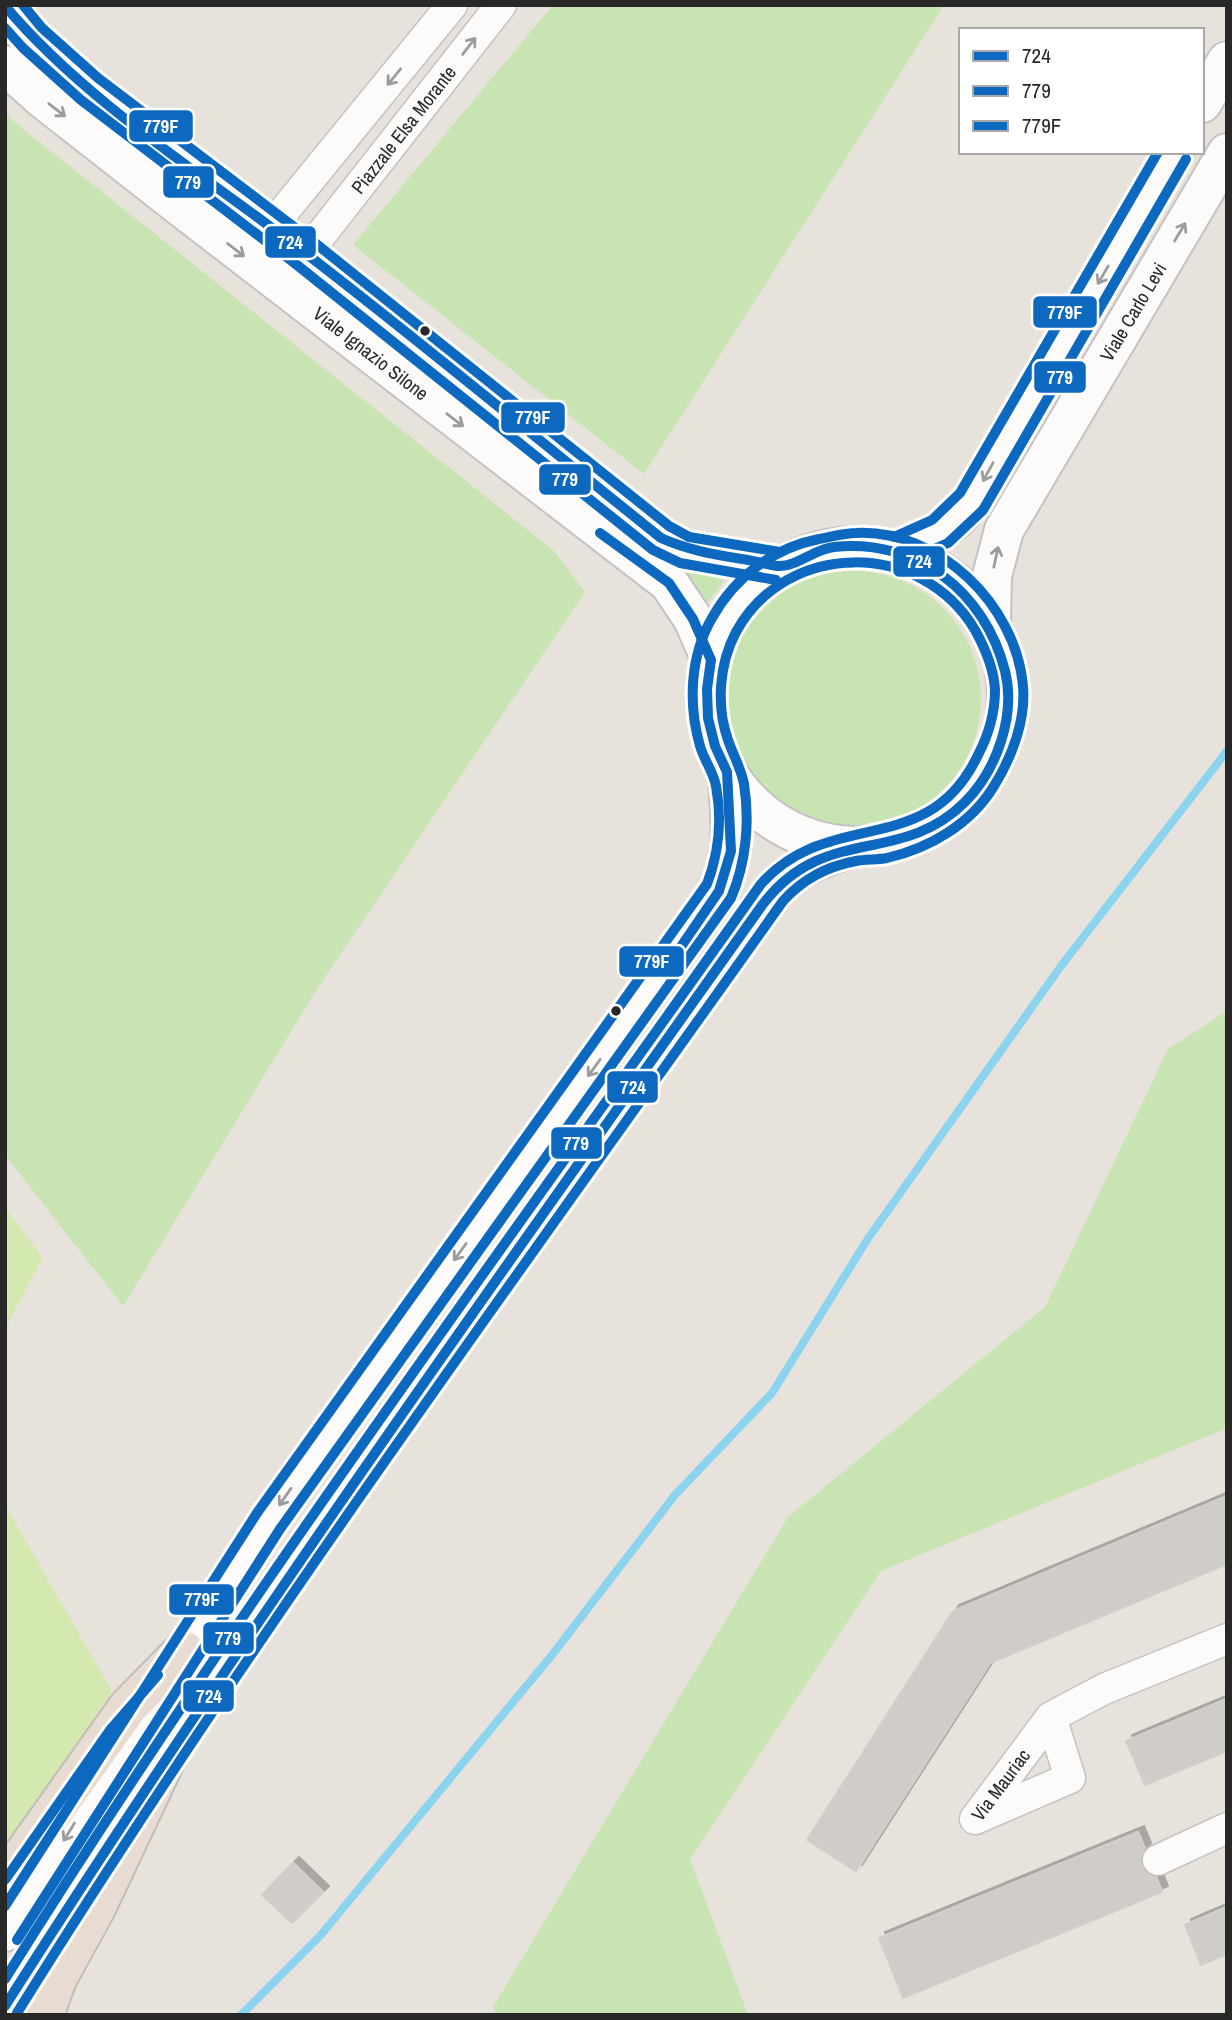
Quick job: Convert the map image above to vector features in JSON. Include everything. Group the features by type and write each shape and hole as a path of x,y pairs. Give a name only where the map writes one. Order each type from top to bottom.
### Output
{"highway":[{"path":"5,1880 116,1722 184,1650"},
{"path":"44,2015 66,1959 96,1908 169,1753"}],"street":[{"name":"Piazzale Elsa Morante","path":"271,227 452,5"},
{"name":"Piazzale Elsa Morante","path":"306,254 501,5"},
{"name":"Viale Ignazio Silone","path":"5,6 70,74 306,254 661,538 684,550 778,566"},
{"path":"1204,100 1227,61"},
{"name":"Viale Ignazio Silone","path":"5,65 43,99 181,207 602,535 669,583 693,619 711,660"},
{"name":"Viale Carlo Levi","path":"991,625 992,576 1004,530 1227,153"},
{"path":"898,550 928,540 962,514 972,501 1173,154"},
{"path":"865,545 898,550 946,575 967,592 991,625 1002,654 1006,675 1007,717 999,748 985,776 966,800 942,821 924,831 885,845 853,847 823,843 794,833 768,818 745,797 727,772 715,746 708,718 707,689 711,660 723,627 743,597 778,566 831,547 865,545"},
{"path":"5,1932 184,1650 317,1452 712,903 725,878 731,851 727,772"},
{"path":"5,2006 169,1753 309,1546 763,904 781,881 799,868 853,847"},
{"path":"1051,1717 1104,1689 1227,1639"},
{"path":"1157,1860 1227,1828"}],"green space":[{"path":"553,5 944,5 644,474 353,245"},
{"path":"5,111 13,121 554,551 585,592 317,989 123,1306 5,1155"},
{"path":"676,563 721,579 723,583 706,605"},
{"path":"853,571 890,576 913,586 944,608 966,639 976,662 981,699 976,736 966,759 944,790 913,812 890,822 853,827 816,822 793,812 762,790 740,759 730,736 725,699 730,662 740,639 762,608 793,586 816,576"},
{"path":"1227,1011 1227,1428 881,1571 690,1859 748,2015 497,2015 493,2007 788,1517 1045,1307 1168,1049"},
{"path":"5,1207 43,1258 5,1329"},
{"path":"5,1505 112,1691 5,1851"}],"building":[{"path":"1227,1496 1227,1564 990,1663 856,1871 807,1840 953,1611"},
{"path":"1227,1699 1227,1751 1145,1785 1126,1741"},
{"path":"1138,1832 1145,1849 1141,1858 1142,1867 1156,1877 1162,1892 903,1998 879,1938"},
{"path":"293,1863 323,1892 292,1923 262,1895"},
{"path":"1227,1907 1227,1954 1201,1965 1185,1925"}],"waterway":[{"path":"241,2015 320,1936 552,1655 675,1495 772,1393 867,1240 1061,966 1227,751"}],"transit line":[{"name":"779F","path":"23,5 42,28 98,78 315,243 669,526 689,537 780,552"},
{"name":"724","path":"5,6 37,41 109,106 349,287 661,538 699,551 779,566 834,547 893,551 919,561 943,576 964,595 982,617 995,643 1008,688 1006,723 995,758 965,802 940,822 915,834 837,853 812,863 787,879 763,904 282,1587 5,2006"},
{"name":"779","path":"5,28 23,48 81,100 297,265 653,550 680,563 776,580"},
{"name":"779F","path":"894,537 932,520 960,493 1157,154"},
{"name":"779","path":"902,563 948,543 983,510 1186,159"},
{"name":"724","path":"600,533 669,583 693,619 711,660 707,689 708,718 715,746 727,772 731,851 719,891 678,951"},
{"name":"779F","path":"5,1906 257,1513 707,884 717,848 719,810 715,781 696,730 693,680 699,648 721,603 744,577 771,557 802,543 838,535 887,535 916,544 943,558 968,578 989,601 1006,627 1017,656 1023,686 1020,725 1007,763 994,786 974,812 934,841 903,854 846,863 826,870 807,880 783,901 295,1590 17,2013"},
{"name":"779","path":"5,1979 94,1839 280,1563 761,884 788,860 817,846 906,822 933,809 957,788 978,755 988,732 994,707 993,674 975,630 952,600 922,579 890,567 855,562 820,567 787,580 759,602 736,632 723,671 721,699 724,727 744,784 747,813 743,857 731,898 280,1529 17,1940"},
{"name":"724","path":"5,1880 110,1730 158,1675"}]}
